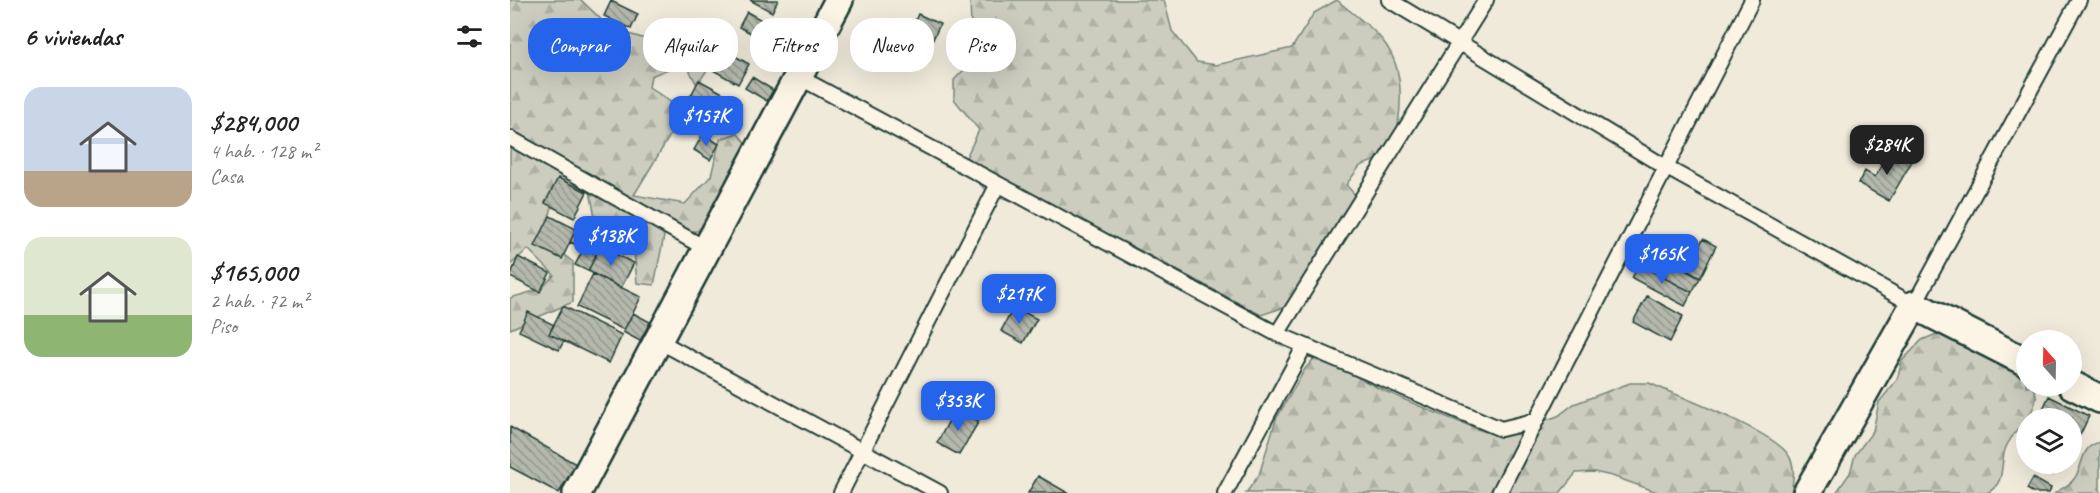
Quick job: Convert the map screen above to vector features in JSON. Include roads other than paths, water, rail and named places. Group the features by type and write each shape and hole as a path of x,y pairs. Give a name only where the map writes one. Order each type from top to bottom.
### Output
{"street":[{"path":"577,493 705,248 839,0"},
{"path":"1807,493 1914,305 2016,357"},
{"path":"2082,390 2100,399"}],"lane":[{"path":"1389,0 1667,168 1914,305 2079,0"},
{"path":"1277,334 1460,45 1486,0"},
{"path":"1499,493 1752,0"},
{"path":"797,76 1304,347 1501,429 1534,421"},
{"path":"510,138 705,248"},
{"path":"841,493 998,184"},
{"path":"657,340 940,493"},
{"path":"1226,493 1304,347"}]}
